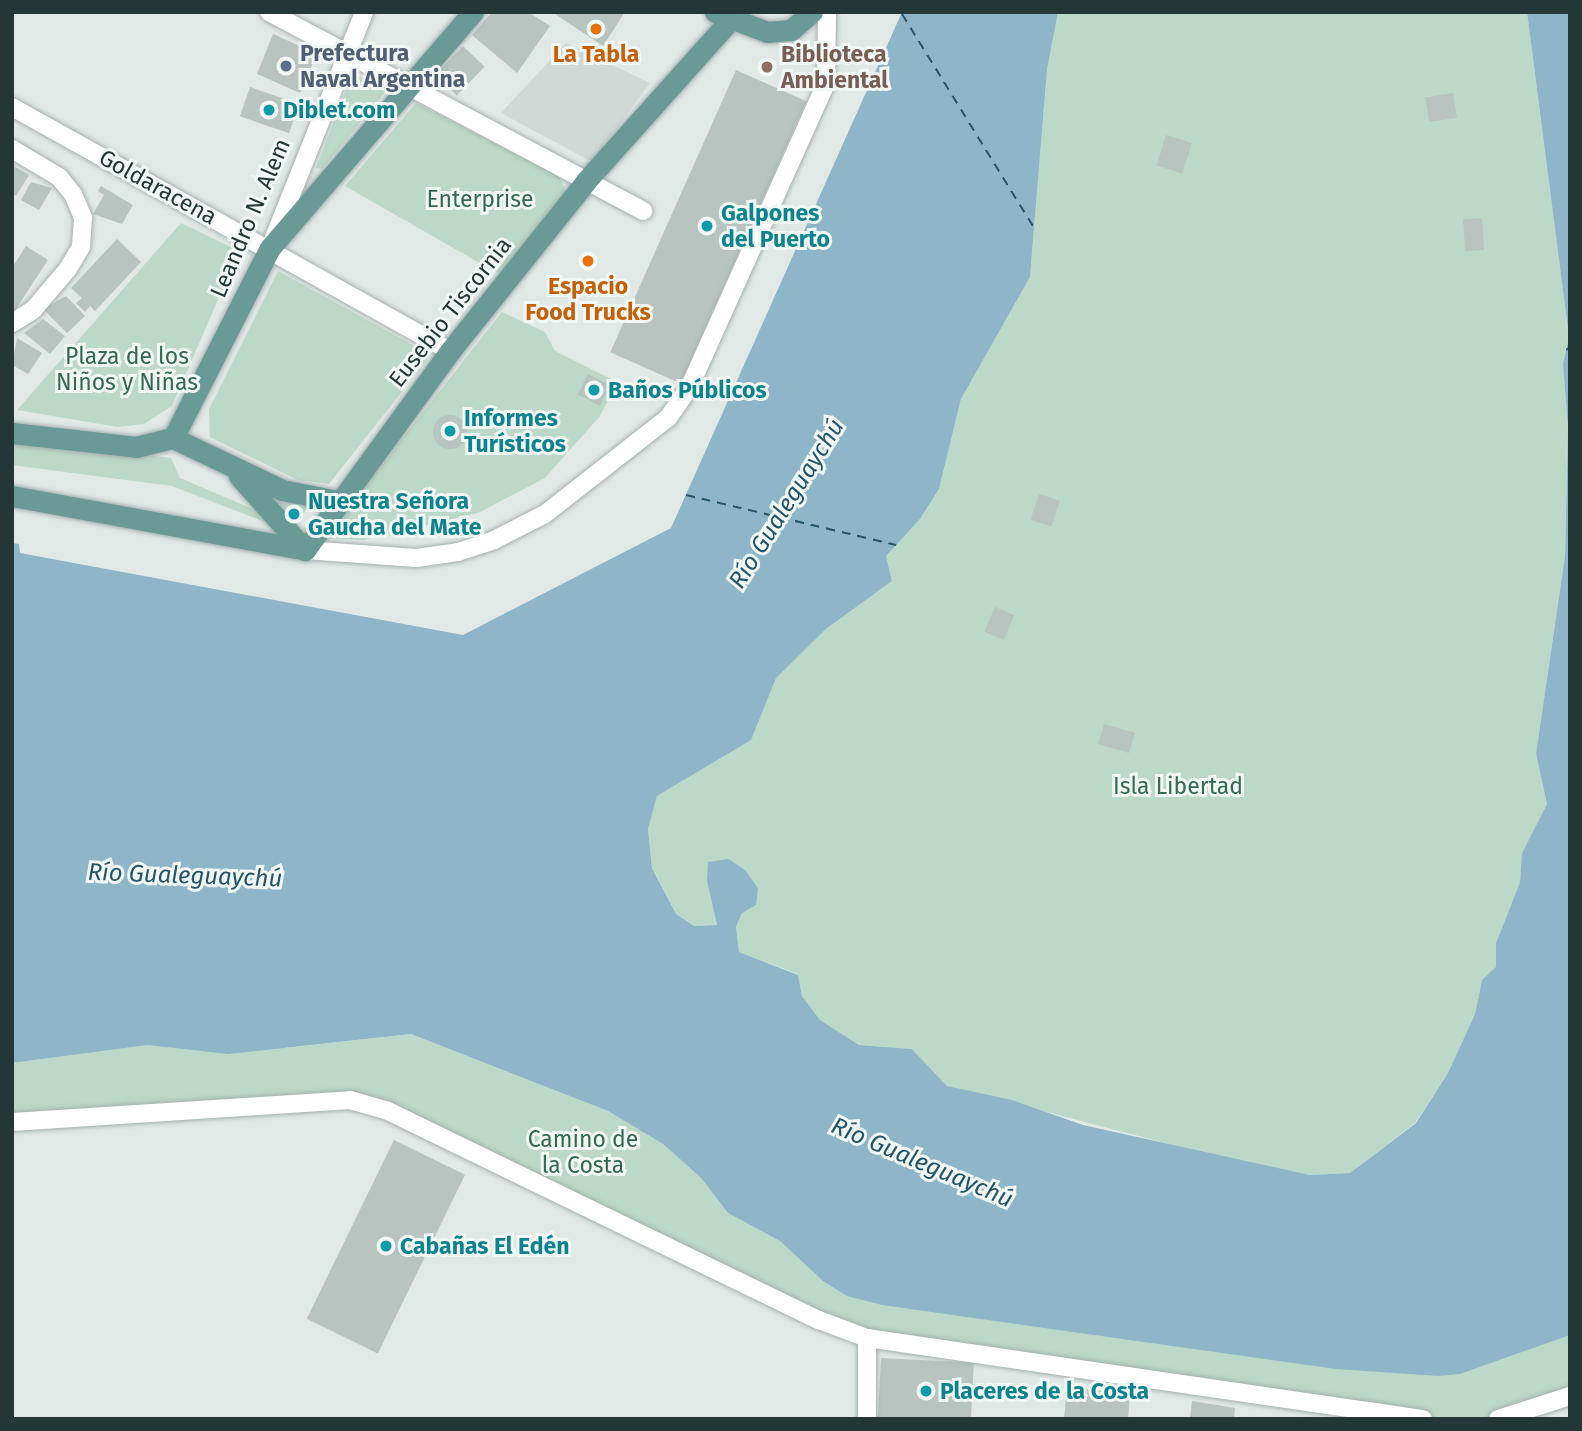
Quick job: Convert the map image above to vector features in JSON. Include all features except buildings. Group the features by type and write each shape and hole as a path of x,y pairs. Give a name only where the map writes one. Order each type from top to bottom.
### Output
{"main road":[{"path":"270,248 473,12"},
{"path":"722,16 767,32 791,30 812,12"},
{"name":"Eusebio Tiscornia","path":"305,550 338,501 450,351 722,16"},
{"name":"Leandro N. Alem","path":"173,438 270,248"},
{"path":"12,433 136,447 173,438 229,466 299,495 338,501"},
{"path":"229,466 305,550"},
{"path":"12,496 305,550"}],"street":[{"path":"269,12 643,211"},
{"name":"Leandro N. Alem","path":"270,248 345,53 364,12"},
{"path":"305,550 416,558 458,552 494,540 556,506 668,418 690,386 826,84 827,12"},
{"name":"Goldaracena","path":"12,107 270,248 450,351"},
{"path":"12,149 59,177 73,194 83,218 81,247 67,270 33,310 12,323"},
{"path":"12,1122 350,1100 386,1110 819,1320 867,1339 1423,1419"},
{"path":"867,1339 867,1419"},
{"path":"1498,1419 1570,1396"}],"shaded area":[{"path":"566,43 650,83 592,162 501,113"}],"green space":[{"name":"Isla Libertad","path":"1058,12 1527,12 1569,337 1563,364 1568,428 1565,556 1536,754 1547,804 1522,853 1520,882 1496,943 1496,968 1482,980 1475,1014 1448,1073 1416,1122 1350,1173 1310,1175 1246,1164 947,1086 912,1049 859,1045 820,1020 802,996 798,974 739,952 736,928 742,913 707,881 717,925 693,926 676,914 652,867 648,829 657,796 750,740 775,678 826,629 892,581 886,556 920,519 939,489 961,399 1030,277 1047,70"},
{"path":"353,73 386,91 322,169 316,168"},
{"name":"Enterprise","path":"416,103 559,176 567,193 499,274 345,186"},
{"name":"Plaza de los Niños y Niñas","path":"181,223 239,251 172,406 144,424 118,427 17,410"},
{"path":"278,271 431,355 329,484 298,480 210,437 209,409"},
{"path":"502,312 545,332 555,351 617,382 600,416 545,478 478,513 363,540 324,538"},
{"path":"12,438 171,458 180,478 260,512 275,526 172,486 12,465"},
{"path":"269,495 308,506 295,527 286,512"},
{"name":"Camino de la Costa","path":"411,1034 608,1111 663,1144 701,1178 728,1213 780,1241 823,1281 1498,1359 1570,1335 1570,1396 1498,1419 1423,1419 867,1338 350,1100 12,1122 12,1063 148,1045 286,1048"}],"water":[{"name":"Río Gualeguaychú","path":"902,12 1058,12 1047,70 1030,277 961,399 939,489 920,519 886,556 892,581 826,629 776,678 751,740 657,796 648,829 652,868 676,914 694,926 717,925 707,881 708,862 729,859 745,870 758,888 756,905 742,913 736,927 739,952 798,975 802,996 820,1020 859,1045 912,1049 947,1086 1012,1100 1083,1125 1310,1175 1350,1173 1416,1123 1448,1073 1475,1014 1482,980 1496,967 1496,943 1520,882 1522,853 1547,804 1536,754 1565,556 1568,428 1563,364 1569,337 1527,12 1570,12 1570,1335 1460,1374 1438,1376 1336,1369 882,1305 847,1296 823,1281 780,1241 728,1213 701,1178 663,1144 608,1111 411,1034 228,1054 148,1045 12,1063 12,543 19,544 20,553 463,635 671,528"}],"ferry route":[{"path":"902,14 1034,228"},
{"path":"1566,350 1570,347"},
{"path":"686,495 896,545"}],"place":[{"name":"La Tabla","path":"596,29"},
{"name":"Prefectura Naval Argentina","path":"286,66"},
{"name":"Biblioteca Ambiental","path":"767,67"},
{"name":"Diblet.com","path":"269,110"},
{"name":"Galpones del Puerto","path":"707,226"},
{"name":"Espacio Food Trucks","path":"588,261"},
{"name":"Baños Públicos","path":"594,390"},
{"name":"Informes Turísticos","path":"450,431"},
{"name":"Nuestra Señora Gaucha del Mate","path":"294,514"},
{"name":"Cabañas El Edén","path":"386,1246"},
{"name":"Placeres de la Costa","path":"926,1391"}]}
